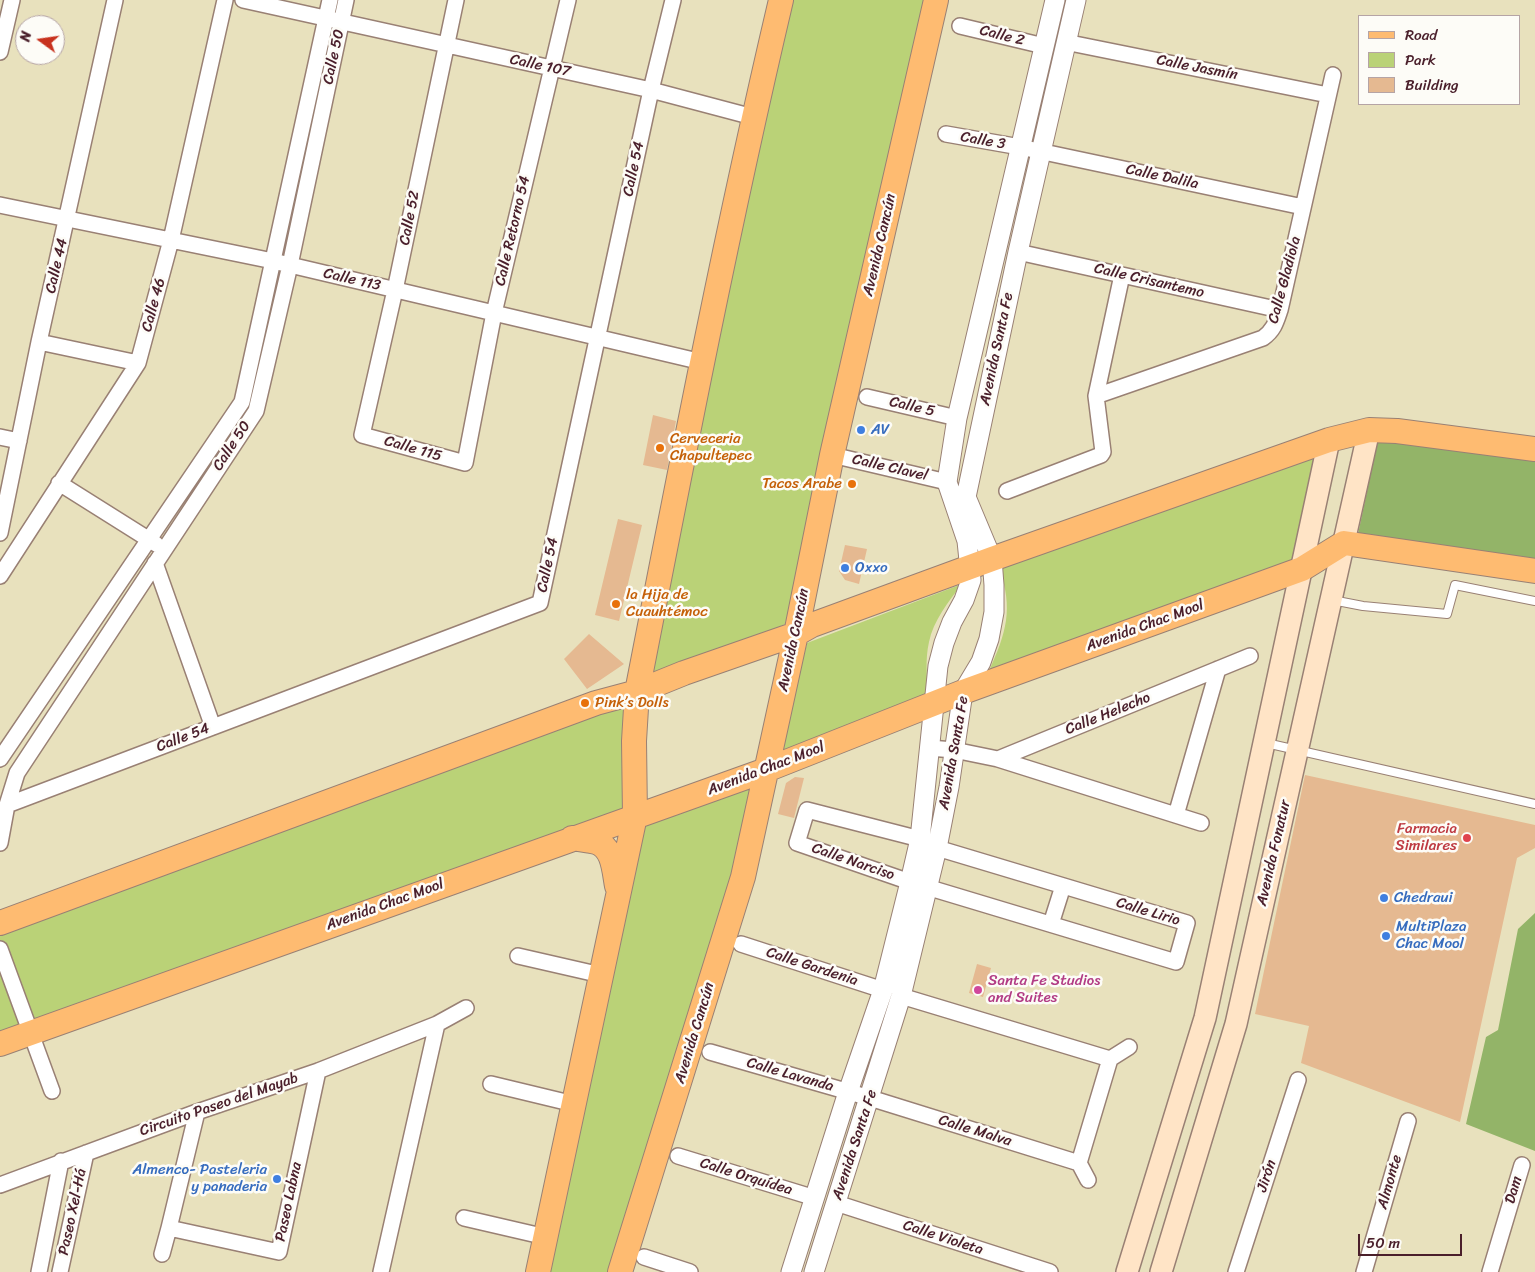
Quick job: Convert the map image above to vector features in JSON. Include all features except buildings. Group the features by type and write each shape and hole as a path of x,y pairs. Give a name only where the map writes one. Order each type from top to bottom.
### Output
{"main road":[{"path":"538,1272 635,816 634,741 636,692 753,117 781,0"},
{"name":"Avenida Cancún","path":"620,1272 743,877 766,770 803,626 832,455 936,0"},
{"path":"0,923 596,704 636,692 803,626 1329,440 1369,430 1397,431 1535,448"},
{"name":"Avenida Fonatur","path":"1161,1272 1236,1024 1369,430"},
{"path":"1128,1272 1205,1018 1329,440"},
{"path":"1344,543 1535,571"},
{"name":"Avenida Chac Mool","path":"0,1044 766,770 963,692 1302,569 1344,543"},
{"path":"572,838 598,842 606,850 613,860 618,894"},
{"path":"1205,1018 1236,1024"}],"street":[{"path":"0,52 12,0"},
{"name":"Calle 44","path":"0,533 39,342 115,0"},
{"name":"Calle 46","path":"0,576 138,363 171,240 226,0"},
{"name":"Calle 107","path":"243,0 651,90 753,117"},
{"name":"Calle 50","path":"0,843 7,805 17,773 256,411 290,265 334,20 330,0"},
{"name":"Calle 50","path":"0,759 242,402 273,261 334,20 346,0"},
{"name":"Calle 52","path":"362,435 395,290 445,45 456,0"},
{"name":"Calle Retorno 54","path":"465,463 494,313 568,0"},
{"name":"Calle 54","path":"7,805 540,603 651,90 673,0"},
{"name":"Avenida Santa Fe","path":"814,1272 870,1098 892,993 928,844 949,787 963,692 981,662 989,639 994,612 994,585 966,541 947,482 957,418 1055,0"},
{"name":"Avenida Santa Fe","path":"928,844 929,748 938,666 952,622 981,563 966,497 1040,152 1076,0"},
{"name":"Calle 2","path":"960,26 1044,46"},
{"name":"Calle Jasmín","path":"1065,42 1328,95"},
{"name":"Calle Gladiola","path":"1096,396 1263,338 1276,324 1333,75"},
{"name":"Calle 3","path":"946,134 1020,147"},
{"name":"Calle Dalila","path":"1020,147 1304,207"},
{"name":"Calle 113","path":"0,205 273,261 702,362"},
{"name":"Calle Crisantemo","path":"1018,252 1280,310"},
{"path":"1007,491 1101,455 1104,447 1096,407 1096,396 1122,275"},
{"path":"39,342 138,363"},
{"name":"Calle 5","path":"867,397 957,418"},
{"name":"Calle 115","path":"362,435 465,463"},
{"path":"0,437 19,441"},
{"name":"Calle Clavel","path":"832,455 947,482"},
{"path":"59,483 164,549"},
{"path":"155,563 213,727"},
{"name":"Calle Helecho","path":"998,759 1250,656"},
{"path":"1176,815 1218,669"},
{"path":"929,748 954,750 998,759 1201,823"},
{"path":"0,765 17,773"},
{"name":"Calle Narciso","path":"919,884 797,843 807,810 928,844"},
{"name":"Calle Lirio","path":"919,884 1176,962 1187,923 928,844"},
{"path":"1051,924 1063,886"},
{"name":"Calle Gardenia","path":"741,944 892,993"},
{"path":"0,949 52,1091"},
{"path":"518,956 601,975"},
{"path":"892,993 1110,1059"},
{"name":"Avenida Santa Fe","path":"791,1272 848,1092 892,993"},
{"name":"Circuito Paseo del Mayab","path":"0,1185 197,1112 318,1071 437,1024 466,1008"},
{"path":"381,1272 437,1024"},
{"path":"1088,1180 1079,1163 1110,1059 1129,1047"},
{"name":"Calle Lavanda","path":"710,1052 870,1098"},
{"name":"Paseo Labna","path":"168,1228 279,1252 318,1071"},
{"name":"Jirón","path":"1236,1272 1298,1080"},
{"path":"490,1084 574,1104"},
{"name":"Calle Malva","path":"870,1098 1079,1163"},
{"path":"162,1254 197,1112"},
{"name":"Almonte","path":"1364,1272 1408,1122"},
{"name":"Paseo Xel-Há","path":"60,1272 86,1153"},
{"name":"Calle Orquídea","path":"678,1156 815,1198"},
{"name":"Paseo Xel-Há","path":"39,1272 61,1162"},
{"name":"Dam","path":"1490,1272 1522,1165"},
{"name":"Calle Violeta","path":"836,1203 1050,1272"},
{"path":"464,1218 546,1237"},
{"path":"644,1257 690,1272"}],"lane":[{"path":"1331,600 1363,606 1447,614 1454,585 1535,601"},
{"path":"1264,742 1535,804"}],"green space":[{"path":"785,0 935,0 785,624 684,673 648,675"},
{"path":"1378,439 1535,455 1535,559 1358,534"},
{"path":"1310,454 1318,459 1298,558 989,671 1000,645 1006,621 1006,596 999,568"},
{"path":"962,584 942,612 931,634 927,661 928,694 781,752 807,643"},
{"path":"626,702 629,812 0,1044 0,923"},
{"path":"754,785 724,938 620,1272 538,1272 640,819"},
{"path":"1535,913 1535,1151 1466,1124 1486,1037 1498,1030 1518,929"}],"place":[{"name":"AV","path":"861,430"},
{"name":"Cerveceria Chapultepec","path":"660,448"},
{"name":"Tacos Arabe","path":"852,484"},
{"name":"Oxxo","path":"845,568"},
{"name":"la Hija de Cuauhtémoc","path":"616,604"},
{"name":"Pink’s Dolls","path":"585,703"},
{"name":"Farmacia Similares","path":"1467,838"},
{"name":"Chedraui","path":"1384,898"},
{"name":"MultiPlaza Chac Mool","path":"1386,936"},
{"name":"Santa Fe Studios and Suites","path":"978,990"},
{"name":"Almenco- Pasteleria y panaderia","path":"277,1179"}]}
